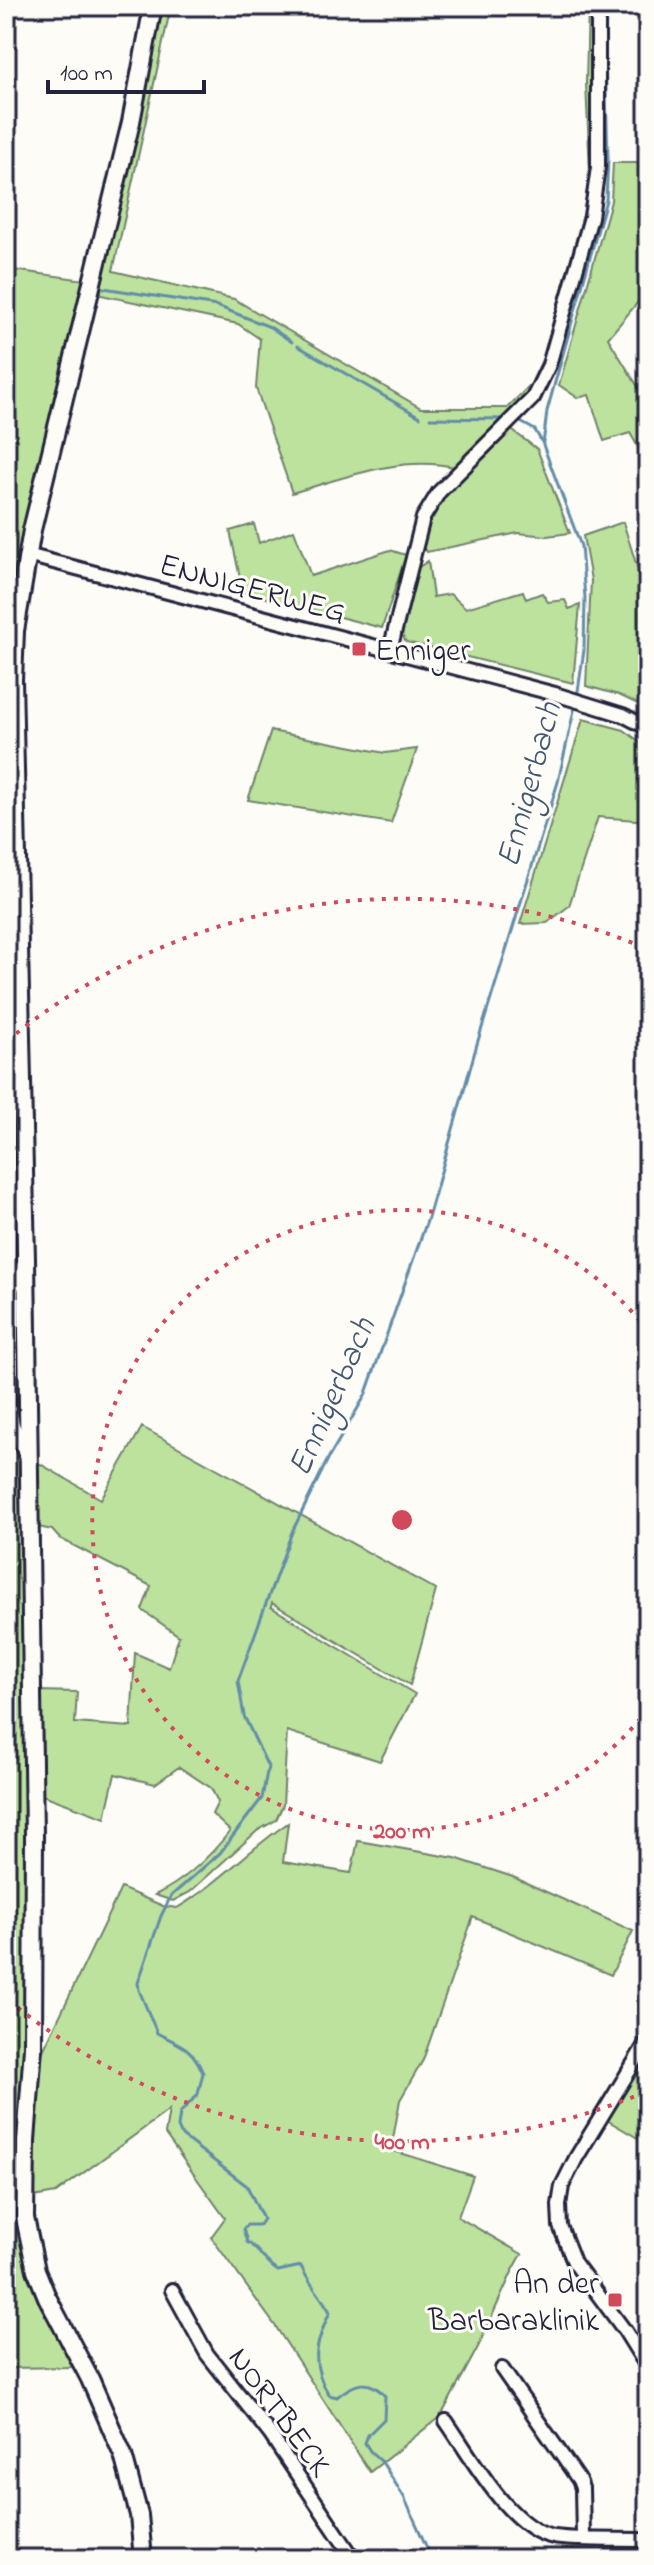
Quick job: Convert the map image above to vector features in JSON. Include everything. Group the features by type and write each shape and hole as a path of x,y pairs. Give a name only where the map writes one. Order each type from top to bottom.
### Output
{"main road":[{"path":"143,2559 139,2515 123,2455 90,2379 47,2297 36,2270 25,2218 34,2016 34,1836 26,1259 13,680 15,631 27,555 131,122 153,6"}],"street":[{"path":"390,650 423,518 430,505 439,492 533,398 549,365 591,217 598,167 598,6"},
{"name":"ENNIGERWEG","path":"27,555 601,707 648,728"},
{"path":"6,1370 10,1339 10,1292 26,1259"},
{"path":"6,1388 13,1425 29,1461"},
{"path":"648,2040 576,2158 562,2186 559,2205 560,2226 574,2262 648,2368"},
{"name":"NORTBECK","path":"172,2290 207,2354 270,2434 354,2559"},
{"path":"502,2369 579,2480 582,2488 583,2537"},
{"path":"446,2421 508,2508 529,2528 555,2537 648,2540"}],"green space":[{"path":"159,6 171,6 113,271 234,299 421,408 507,408 531,384 543,358 583,215 590,173 586,83 588,6 595,6 596,166 588,216 548,360 529,396 457,468 437,464 395,466 292,493 256,388 260,339 238,324 101,295 102,269"},
{"path":"613,163 648,163 648,290 608,338 648,403 648,464 630,433 604,441 589,395 578,398 559,385 611,201"},
{"path":"6,269 85,280 24,528 8,633 7,822 15,1251 6,1275"},
{"path":"509,428 537,449 570,533 547,536 518,533 427,552 421,546 432,506"},
{"path":"623,522 648,602 648,709 619,695 586,686 591,580 583,536"},
{"path":"254,524 259,543 294,530 311,576 390,550 406,555 382,628 243,592 230,531"},
{"path":"428,561 433,597 450,594 466,608 523,591 526,599 542,593 548,602 565,600 569,609 580,605 573,683 406,642 399,630 416,569"},
{"path":"583,719 624,730 648,748 648,821 598,817 569,906 547,923 520,924"},
{"path":"271,731 385,753 417,749 391,823 248,800"},
{"path":"21,1278 23,1433 20,1433 10,1373 17,1282"},
{"path":"6,1424 22,1470 27,2044 17,2206 31,2278 76,2367 6,2368"},
{"path":"142,1427 436,1590 410,1685 272,1603 271,1607 415,1694 380,1761 287,1731 283,1805 276,1820 257,1831 190,1892 173,1901 155,1895 196,1868 230,1831 212,1814 218,1802 211,1788 179,1767 155,1784 115,1774 105,1818 40,1794 39,1691 77,1692 75,1723 131,1727 135,1653 169,1668 179,1636 142,1610 151,1586 59,1538 52,1530 38,1527 35,1461 101,1499"},
{"path":"288,1823 283,1862 351,1873 358,1841 455,1858 513,1877 633,1931 611,1975 473,1917 423,2060 400,2100 391,2150 473,2176 458,2217 522,2254 441,2416 370,2472 276,2327 211,2237 225,2218 165,2134 169,2110 56,2193 33,2197 33,2145 41,2055 121,1888 163,1906 177,1908 206,1889"},
{"path":"648,2050 648,2144 605,2119"}],"waterway":[{"name":"Ennigerbach","path":"577,698 584,650 585,598 581,546 543,445 547,411 606,200 606,6"},
{"path":"104,288 217,306 270,327 292,342"},
{"path":"298,346 420,417"},
{"path":"430,418 505,419"},
{"path":"517,420 535,430 543,444"},
{"name":"Ennigerbach","path":"432,2559 404,2497 382,2462 365,2443 368,2435 384,2419 385,2396 367,2384 349,2388 337,2397 329,2395 319,2373 317,2354 330,2312 301,2266 278,2271 247,2242 243,2229 247,2225 259,2225 263,2219 247,2186 182,2136 178,2127 180,2113 198,2094 203,2073 190,2052 157,2033 138,1983 171,1896 220,1853 262,1798 268,1767 244,1716 238,1681 292,1532 329,1457 365,1396 428,1218 477,1044 558,782 575,706"}],"place":[{"name":"Enniger","path":"359,649"},
{"name":"An der Barbaraklinik","path":"615,2300"}]}
